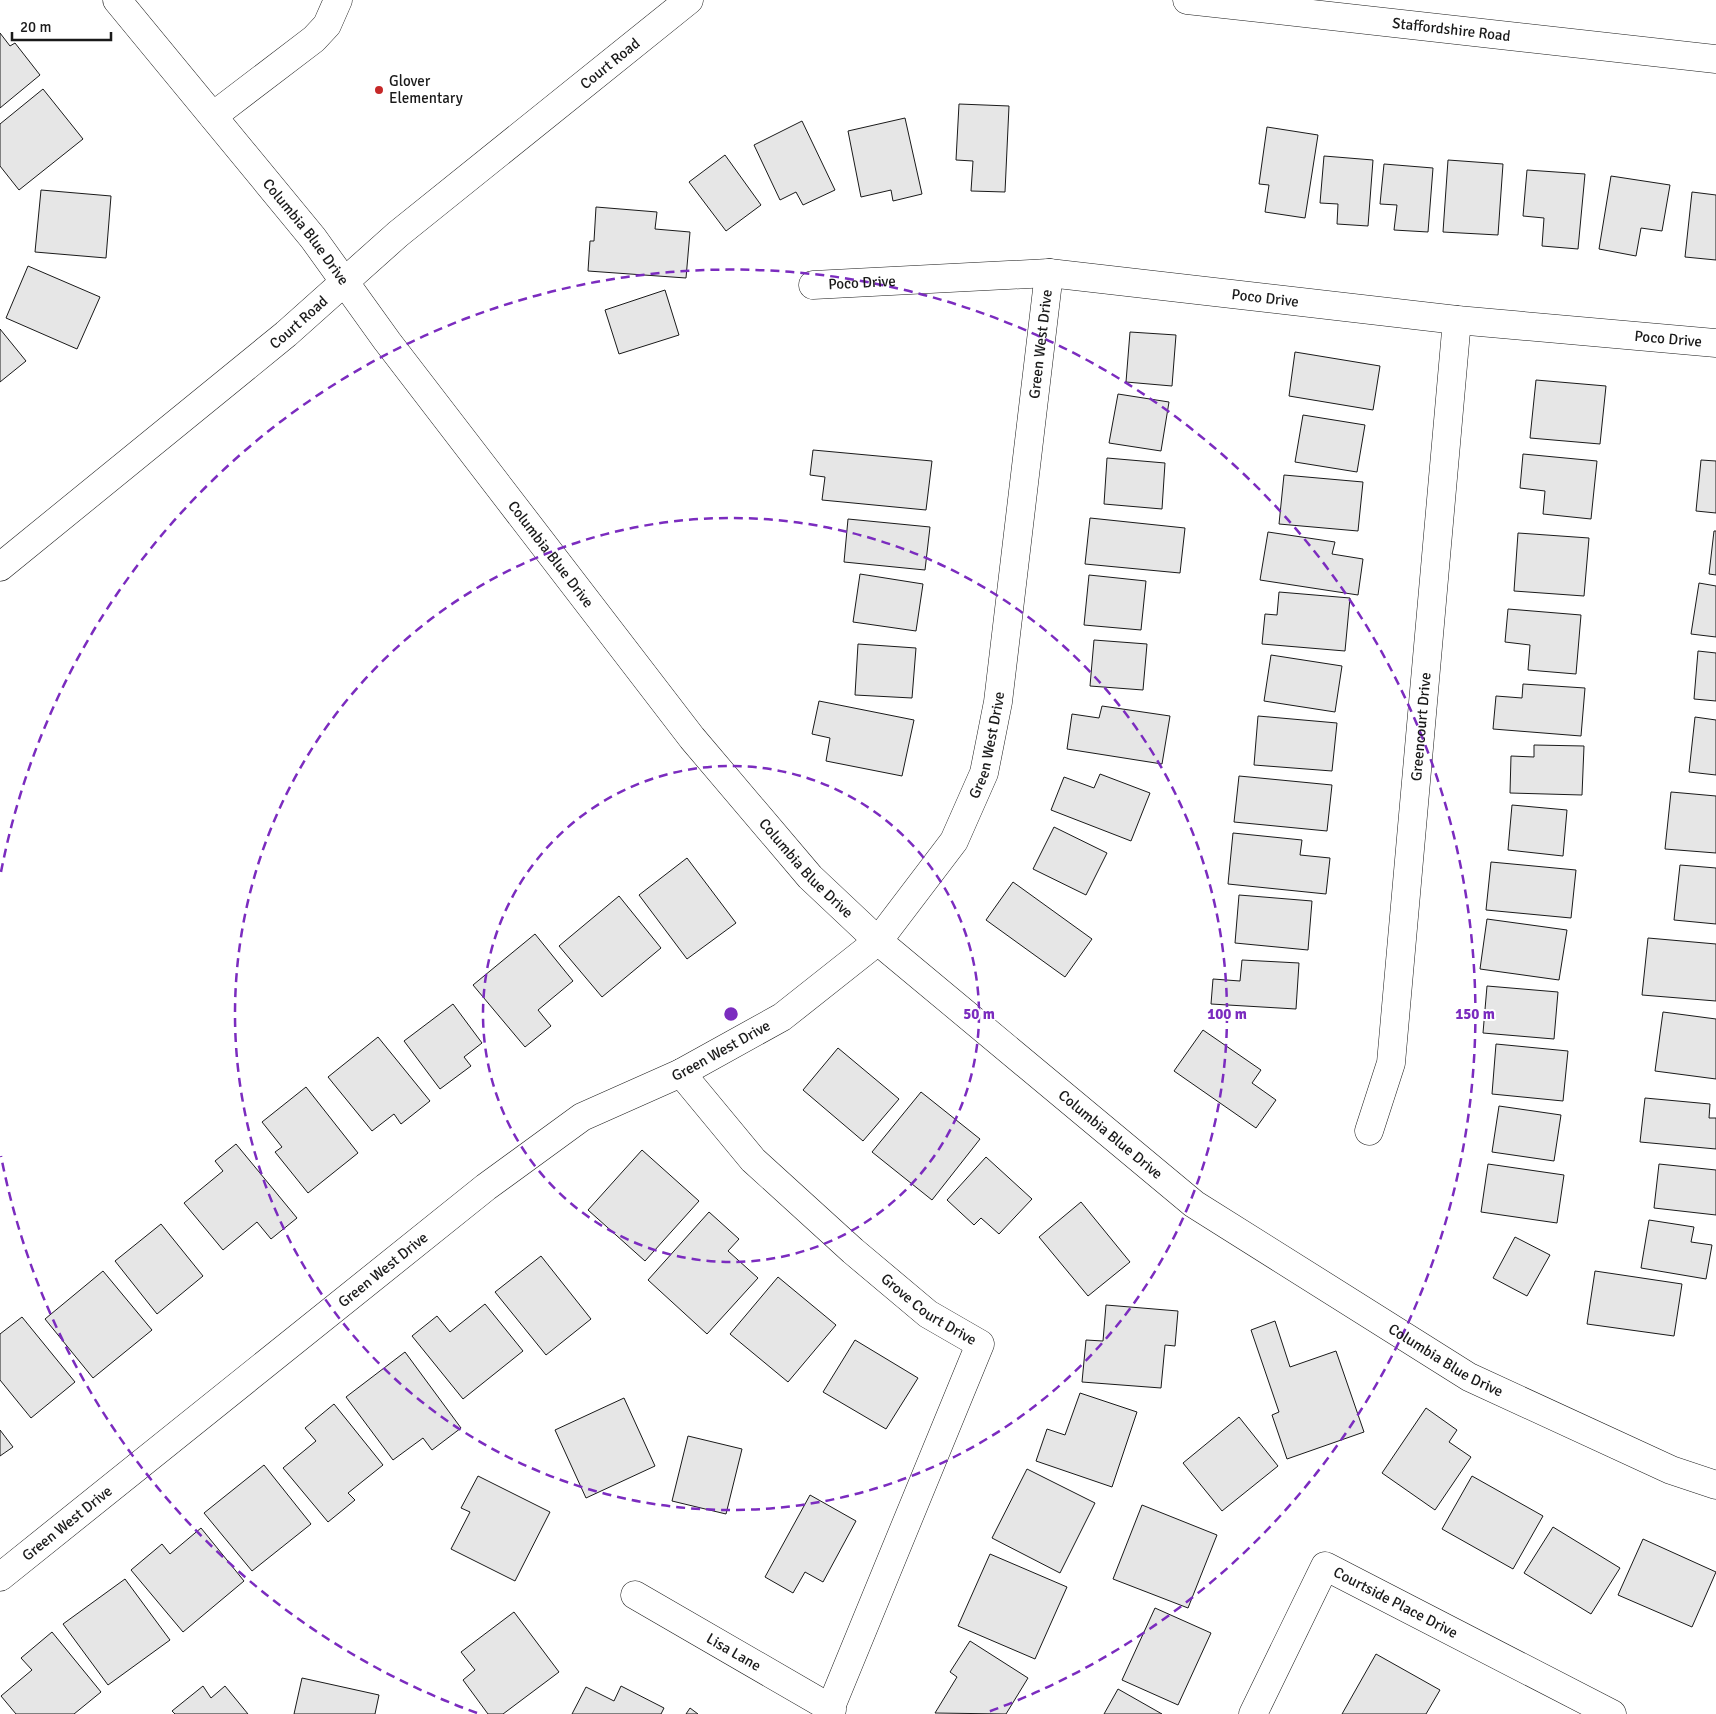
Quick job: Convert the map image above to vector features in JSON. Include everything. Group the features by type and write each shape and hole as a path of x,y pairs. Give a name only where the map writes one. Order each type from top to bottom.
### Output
{"street":[{"name":"Columbia Blue Drive","path":"117,0 313,238 344,282 692,738 810,877 878,941 1194,1204 1469,1378 1671,1470 1716,1486"},
{"path":"212,116 314,39 327,25 338,0"},
{"name":"Staffordshire Road","path":"1187,0 1716,59"},
{"name":"Court Road","path":"0,567 286,334 398,234 684,1"},
{"name":"Poco Drive","path":"813,285 1049,272 1457,320 1716,344"},
{"name":"Green West Drive","path":"0,1577 486,1186 582,1117 681,1074 782,1017 878,941 954,840 984,773 998,702 1049,272"},
{"name":"Greencourt Drive","path":"1369,1131 1391,1063 1457,320"},
{"name":"Grove Court Drive","path":"681,1074 753,1160 853,1251 928,1314 980,1344 830,1711"},
{"name":"Courtside Place Drive","path":"1253,1714 1325,1566 1612,1714"},
{"name":"Lisa Lane","path":"635,1595 830,1711"}],"building":[{"path":"0,33 10,46 15,43 40,75 0,108"},
{"path":"43,89 83,139 19,190 0,166 0,124"},
{"path":"959,104 1009,106 1005,192 971,191 973,161 956,160"},
{"path":"905,118 922,194 893,201 891,190 861,197 848,131"},
{"path":"802,121 835,190 803,205 796,192 780,200 754,145"},
{"path":"1267,127 1318,135 1305,218 1265,212 1269,185 1259,184"},
{"path":"725,155 761,205 726,231 689,182"},
{"path":"1324,156 1373,160 1368,226 1337,224 1338,204 1320,203"},
{"path":"1448,160 1503,164 1498,235 1443,232"},
{"path":"1384,164 1433,168 1428,232 1394,230 1397,205 1380,204"},
{"path":"1527,170 1585,174 1578,249 1542,246 1544,218 1523,216"},
{"path":"1611,176 1670,185 1662,231 1641,228 1636,256 1599,249"},
{"path":"41,190 111,196 106,258 35,252"},
{"path":"1692,192 1716,195 1716,260 1685,257"},
{"path":"596,207 657,212 655,229 690,232 686,278 588,271 590,241 594,241"},
{"path":"28,266 100,297 77,349 6,318"},
{"path":"665,290 679,335 619,354 605,310"},
{"path":"0,329 26,361 0,382"},
{"path":"1130,332 1176,335 1172,386 1126,382"},
{"path":"1295,352 1380,366 1373,410 1289,396"},
{"path":"1536,380 1606,386 1600,444 1530,438"},
{"path":"1118,394 1169,402 1161,451 1109,443"},
{"path":"1303,415 1365,425 1357,472 1295,462"},
{"path":"813,450 932,461 926,510 822,500 825,477 810,475"},
{"path":"1523,454 1597,461 1591,519 1543,514 1545,491 1520,488"},
{"path":"1107,458 1165,463 1162,509 1104,504"},
{"path":"1701,460 1716,461 1716,513 1696,511"},
{"path":"1284,475 1363,482 1358,531 1279,524"},
{"path":"1090,518 1185,528 1180,573 1085,564"},
{"path":"848,519 930,527 925,570 844,562"},
{"path":"1714,531 1716,531 1716,575 1709,574"},
{"path":"1268,532 1335,542 1332,554 1363,559 1358,595 1260,580"},
{"path":"1518,533 1589,538 1584,596 1514,591"},
{"path":"860,574 923,584 916,631 853,622"},
{"path":"1089,575 1146,581 1141,630 1084,625"},
{"path":"1699,583 1716,586 1716,637 1691,634"},
{"path":"1279,592 1350,598 1345,651 1262,644 1265,614 1277,615"},
{"path":"1508,609 1581,615 1576,674 1528,670 1530,645 1505,642"},
{"path":"1094,640 1147,644 1143,690 1090,686"},
{"path":"858,644 916,648 912,698 855,695"},
{"path":"1698,651 1716,653 1716,701 1694,699"},
{"path":"1271,655 1342,666 1335,712 1264,701"},
{"path":"1523,684 1585,688 1581,736 1493,729 1496,696 1522,698"},
{"path":"819,701 914,720 902,776 826,761 830,738 812,734"},
{"path":"1102,706 1170,716 1162,764 1067,749 1072,714 1099,718"},
{"path":"1258,716 1337,723 1332,771 1254,765"},
{"path":"1695,717 1716,720 1716,775 1689,772"},
{"path":"1534,745 1584,746 1582,795 1510,793 1511,756 1534,757"},
{"path":"1100,774 1150,793 1131,841 1051,810 1064,777 1094,788"},
{"path":"1239,776 1332,785 1327,831 1234,822"},
{"path":"1671,792 1716,796 1716,853 1665,849"},
{"path":"1512,805 1567,810 1563,856 1508,850"},
{"path":"1054,827 1107,853 1086,895 1033,869"},
{"path":"1233,833 1302,840 1300,855 1330,858 1326,894 1228,884"},
{"path":"687,858 736,923 687,959 639,895"},
{"path":"1491,862 1576,870 1571,918 1486,910"},
{"path":"1680,865 1716,868 1716,924 1674,920"},
{"path":"1013,882 1092,939 1065,977 986,920"},
{"path":"1239,895 1312,901 1308,950 1235,943"},
{"path":"619,896 661,948 602,997 559,946"},
{"path":"1487,919 1567,930 1559,980 1480,969"},
{"path":"535,934 573,981 538,1010 551,1026 525,1047 473,985"},
{"path":"1648,938 1716,944 1716,1001 1642,995"},
{"path":"1242,960 1299,963 1296,1009 1211,1004 1213,979 1240,981"},
{"path":"1487,986 1558,992 1554,1039 1483,1033"},
{"path":"453,1004 482,1043 464,1057 471,1066 440,1089 404,1041"},
{"path":"1663,1012 1716,1019 1716,1079 1655,1071"},
{"path":"1203,1030 1261,1070 1252,1083 1276,1100 1256,1128 1174,1071"},
{"path":"378,1037 430,1101 401,1124 394,1114 372,1131 328,1077"},
{"path":"1496,1044 1568,1051 1563,1101 1492,1094"},
{"path":"838,1048 899,1099 863,1141 803,1090"},
{"path":"306,1087 358,1153 308,1193 275,1152 282,1147 262,1122"},
{"path":"921,1092 980,1139 932,1200 872,1152"},
{"path":"1645,1098 1710,1104 1709,1118 1716,1118 1716,1149 1640,1142"},
{"path":"1499,1106 1561,1115 1554,1161 1492,1152"},
{"path":"236,1144 297,1218 271,1239 257,1222 223,1250 184,1203 223,1171 215,1161"},
{"path":"642,1150 699,1201 645,1261 588,1210"},
{"path":"986,1157 1032,1199 999,1234 981,1218 974,1225 947,1200"},
{"path":"1488,1164 1564,1175 1557,1223 1481,1212"},
{"path":"1659,1164 1716,1170 1716,1215 1654,1208"},
{"path":"1081,1202 1130,1262 1088,1296 1039,1237"},
{"path":"709,1212 739,1239 728,1251 758,1278 707,1334 648,1280"},
{"path":"1649,1220 1694,1227 1691,1242 1712,1245 1706,1279 1641,1268"},
{"path":"161,1224 203,1276 157,1314 115,1261"},
{"path":"1515,1237 1550,1255 1527,1296 1493,1278"},
{"path":"541,1256 591,1319 546,1355 495,1292"},
{"path":"103,1271 152,1330 93,1378 45,1319"},
{"path":"1595,1271 1682,1284 1674,1336 1587,1324"},
{"path":"778,1277 836,1325 788,1382 730,1334"},
{"path":"485,1304 523,1351 463,1399 412,1336 437,1316 450,1332"},
{"path":"1106,1305 1178,1311 1175,1346 1165,1345 1161,1388 1082,1382 1086,1340 1103,1341"},
{"path":"22,1317 75,1382 31,1418 0,1380 0,1334"},
{"path":"1275,1321 1290,1367 1336,1351 1364,1432 1287,1459 1272,1415 1279,1412 1251,1330"},
{"path":"855,1340 918,1378 886,1429 823,1392"},
{"path":"405,1352 461,1428 432,1450 423,1438 393,1460 346,1397"},
{"path":"1080,1393 1137,1412 1112,1487 1036,1461 1047,1429 1065,1435"},
{"path":"624,1398 655,1466 586,1498 555,1430"},
{"path":"334,1404 383,1465 348,1493 355,1500 328,1522 283,1468 316,1441 305,1428"},
{"path":"1426,1408 1457,1430 1449,1442 1471,1457 1435,1510 1382,1473"},
{"path":"1239,1417 1278,1466 1222,1511 1183,1463"},
{"path":"0,1430 13,1447 0,1456"},
{"path":"688,1436 742,1449 726,1514 672,1501"},
{"path":"264,1465 311,1524 252,1571 204,1513"},
{"path":"1027,1469 1095,1503 1060,1573 992,1538"},
{"path":"478,1476 550,1512 515,1581 451,1549 470,1512 461,1508"},
{"path":"1472,1476 1543,1516 1513,1569 1442,1529"},
{"path":"810,1495 856,1521 823,1582 805,1572 793,1593 765,1577"},
{"path":"1142,1505 1217,1535 1188,1608 1113,1579"},
{"path":"1553,1527 1620,1568 1591,1614 1524,1573"},
{"path":"201,1528 244,1581 183,1632 131,1570 162,1544 170,1554"},
{"path":"1643,1539 1716,1572 1692,1627 1618,1595"},
{"path":"990,1554 1067,1587 1035,1659 958,1626"},
{"path":"125,1579 170,1640 108,1685 63,1624"},
{"path":"1155,1608 1211,1633 1178,1705 1122,1680"},
{"path":"514,1612 559,1672 503,1714 488,1714 463,1680 475,1670 461,1652"},
{"path":"52,1632 101,1692 74,1714 16,1714 1,1696 32,1670 21,1658"},
{"path":"970,1641 1028,1678 1006,1714 935,1713 957,1677 950,1672"},
{"path":"1376,1654 1440,1690 1426,1714 1342,1714"},
{"path":"302,1678 379,1695 375,1714 294,1714"},
{"path":"203,1686 211,1698 225,1686 248,1714 175,1714 172,1711"},
{"path":"621,1686 664,1708 661,1714 572,1714 586,1687 614,1701"},
{"path":"1118,1689 1162,1714 1104,1714"},
{"path":"690,1708 698,1714 686,1714"}],"place":[{"name":"Glover Elementary","path":"379,90"}]}
